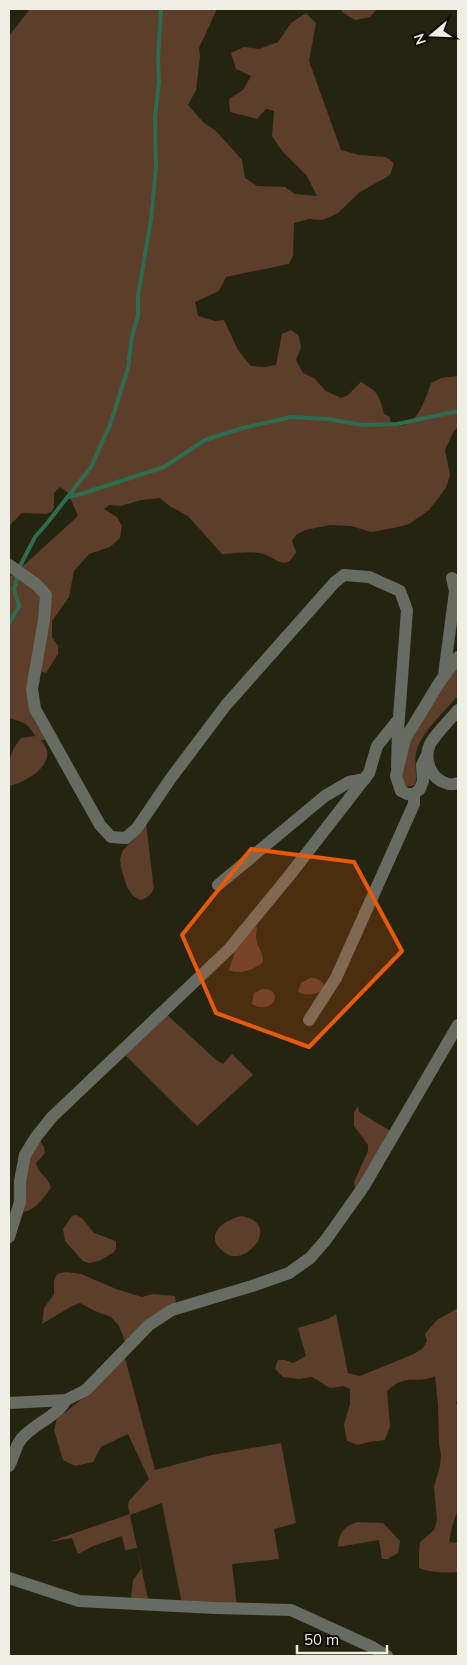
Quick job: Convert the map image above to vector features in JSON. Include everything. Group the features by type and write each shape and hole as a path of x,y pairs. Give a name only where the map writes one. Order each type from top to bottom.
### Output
{"street":[{"path":"9,565 37,585 46,595 44,620 32,689 35,709 100,825 111,837 126,838 137,828 171,778 226,705 335,582 344,576 369,577 400,591 407,610 398,720 396,776 401,791 407,794 414,794 420,789 422,765 430,744 458,710"},
{"path":"444,676 454,591 452,578"},
{"path":"397,767 405,739 458,657"},
{"path":"9,1237 20,1202 20,1181 25,1155 36,1137 52,1117 230,949 370,773 377,746 398,720"},
{"path":"427,755 430,769 435,777 447,784 458,784"},
{"path":"218,885 325,796 349,782 365,779"},
{"path":"309,1020 336,978 414,804 414,794"},
{"path":"9,1403 66,1400 86,1390 149,1325 172,1310 289,1273 310,1258 325,1241 364,1186 458,1025"},
{"path":"9,1466 20,1439 52,1415 66,1400"},
{"path":"9,1578 79,1600 215,1608 291,1610 372,1647 387,1656"}],"highlighted area":[{"path":"251,849 354,862 402,951 309,1047 216,1013 182,935"}],"shaded area":[{"path":"30,9 217,9 199,48 200,57 196,90 188,105 204,123 216,131 242,160 245,178 257,186 285,187 295,194 317,196 307,176 283,152 272,136 274,111 266,109 257,119 230,112 229,99 243,90 251,76 236,69 231,53 244,47 259,49 278,42 291,23 306,13 316,23 309,61 341,150 359,155 386,157 394,163 390,175 360,192 338,213 332,216 322,220 309,219 294,223 293,255 289,264 226,277 219,291 195,302 198,316 215,321 224,320 238,350 251,366 265,367 276,365 282,334 291,330 299,336 301,347 296,360 303,373 314,378 326,391 341,398 348,395 361,382 371,388 381,402 384,414 390,417 391,426 405,425 415,417 422,406 431,383 441,378 458,376 458,426 445,450 450,475 446,488 429,510 409,524 371,532 351,526 330,525 305,530 296,535 292,541 296,552 288,562 279,562 259,553 222,554 188,516 171,507 160,498 141,500 121,506 109,505 104,509 117,517 122,526 120,538 110,547 89,554 74,571 69,597 52,621 52,637 58,646 58,654 46,673 32,669 29,710 46,740 41,740 47,750 47,758 40,769 34,774 21,782 9,786 10,760 16,744 21,738 35,736 27,725 9,718 9,574 12,576 78,516 68,493 60,487 54,493 54,508 51,512 46,514 22,513 9,526 9,36"},
{"path":"342,9 377,9 370,17 355,20 342,12"},
{"path":"458,661 458,695 420,742 416,754 415,785 406,787 400,778 405,746"},
{"path":"146,822 154,887 149,895 140,900 132,895 127,887 120,859 123,850 135,838"},
{"path":"256,926 256,936 263,962 247,971 229,970 237,945"},
{"path":"310,978 321,981 324,985 323,990 311,994 298,992 301,983"},
{"path":"262,989 273,992 275,996 274,1001 266,1007 252,1004 254,993"},
{"path":"165,1013 215,1059 223,1064 232,1054 253,1075 197,1126 123,1053"},
{"path":"358,1106 359,1112 392,1132 356,1193 354,1182 368,1151 368,1145 354,1126 354,1112"},
{"path":"39,1139 45,1153 36,1163 51,1188 35,1207 22,1212 27,1154"},
{"path":"76,1215 82,1218 94,1233 116,1241 116,1249 113,1253 99,1261 89,1263 83,1261 65,1241 63,1229 72,1216"},
{"path":"242,1216 254,1220 259,1227 260,1235 251,1249 243,1254 235,1256 227,1254 219,1248 216,1242 217,1230 228,1221"},
{"path":"66,1272 81,1274 116,1289 142,1297 153,1294 175,1296 176,1302 157,1313 126,1344 119,1326 111,1317 80,1303 42,1324 44,1308 54,1294 54,1281 57,1274"},
{"path":"458,1308 458,1396 456,1403 458,1408 458,1508 449,1542 458,1543 458,1572 438,1572 419,1568 420,1542 434,1530 437,1520 434,1487 441,1455 435,1376 406,1380 394,1385 387,1391 390,1426 385,1440 358,1445 347,1441 344,1425 350,1404 350,1389 344,1386 330,1388 312,1377 299,1379 283,1377 275,1369 278,1360 293,1363 306,1356 298,1328 328,1319 336,1314 348,1373 360,1376 414,1354 423,1348 427,1341 425,1334 437,1320"},
{"path":"125,1358 155,1470 212,1455 281,1443 296,1523 274,1529 279,1559 232,1564 237,1607 182,1604 162,1503 130,1515 148,1599 131,1598 133,1580 141,1569 137,1548 125,1550 122,1536 93,1546 78,1554 72,1538 49,1542 130,1514 129,1501 149,1479 128,1434 101,1447 93,1462 75,1466 63,1460 54,1430 57,1419"},
{"path":"358,1522 383,1523 400,1541 398,1553 388,1559 382,1559 379,1540 338,1547 339,1538 343,1531 349,1525"}],"waterway":[{"path":"19,568 35,537 91,467 110,425 128,368 132,336 138,316 138,296 151,219 156,168 155,118 159,81 158,59 161,9"},
{"path":"68,497 164,467 205,440 243,428 291,417 328,419 363,425 397,424 458,411"},
{"path":"9,624 19,606 14,589 18,575"}]}
